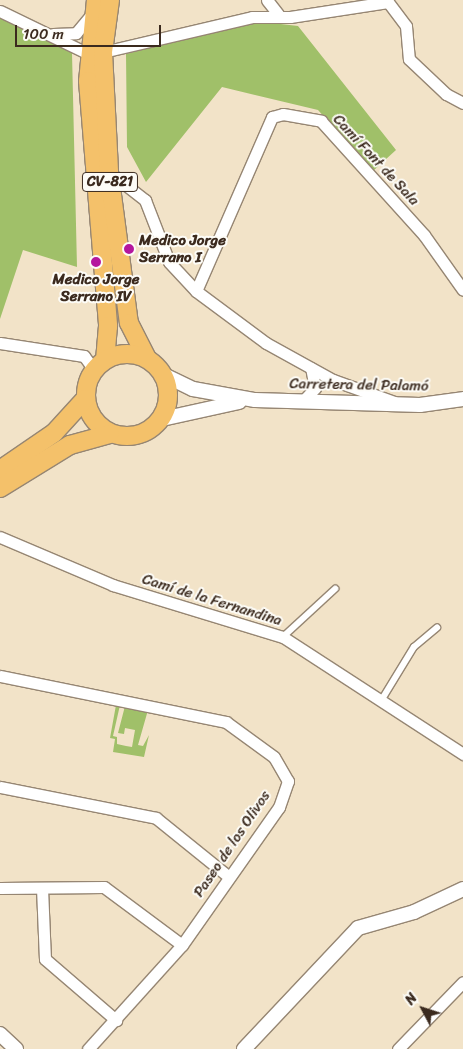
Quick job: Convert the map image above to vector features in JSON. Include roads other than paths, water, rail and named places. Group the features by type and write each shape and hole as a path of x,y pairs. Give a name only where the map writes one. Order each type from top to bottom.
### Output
{"main road":[{"name":"CV-821","path":"110,0 96,53 112,201 128,323 147,358 162,374 169,399 162,419"},
{"name":"CV-821","path":"0,470 54,434 84,399 100,365 108,326 96,197 95,6"},
{"path":"100,365 126,354 147,358"},
{"path":"84,399 94,419 110,434"},
{"path":"0,488 70,445 110,434 140,434 162,419"}],"street":[{"path":"267,0 278,14"},
{"path":"0,11 96,53 278,14 290,17 388,1 406,26 409,59 446,94 463,103"},
{"path":"53,34 76,33 95,6"},
{"name":"Camí Font de Sala","path":"196,291 272,118 283,114 321,121 424,235 463,290"},
{"path":"109,172 140,195 170,262 196,291 266,343 310,368 394,402"},
{"path":"112,201 128,192 140,195"},
{"path":"0,343 84,356 100,365"},
{"path":"303,401 315,388 310,368"},
{"name":"Carretera del Palamó","path":"162,374 193,389 255,400 394,402 420,405 463,398"},
{"name":"Carretera del Palamó","path":"162,419 255,400"},
{"path":"0,529 17,547"},
{"name":"Camí de la Fernandina","path":"0,537 17,547 113,585 283,637 463,754"},
{"name":"Paseo de los Olivos","path":"0,676 226,722 274,757 288,781 279,807 228,876 182,945 88,1049"},
{"path":"0,787 156,818 228,876"},
{"path":"0,888 104,887 182,945"},
{"path":"42,888 45,959 116,1020"},
{"path":"244,1049 358,928 414,912 463,889"},
{"path":"398,1049 462,982"},
{"path":"0,1034 16,1049"},
{"path":"0,1041 8,1049"}],"lane":[{"path":"283,637 335,589"},
{"path":"381,701 414,647 437,628"}],"place":[{"name":"Medico Jorge Serrano I","path":"129,249"},
{"name":"Medico Jorge Serrano IV","path":"96,262"}]}
